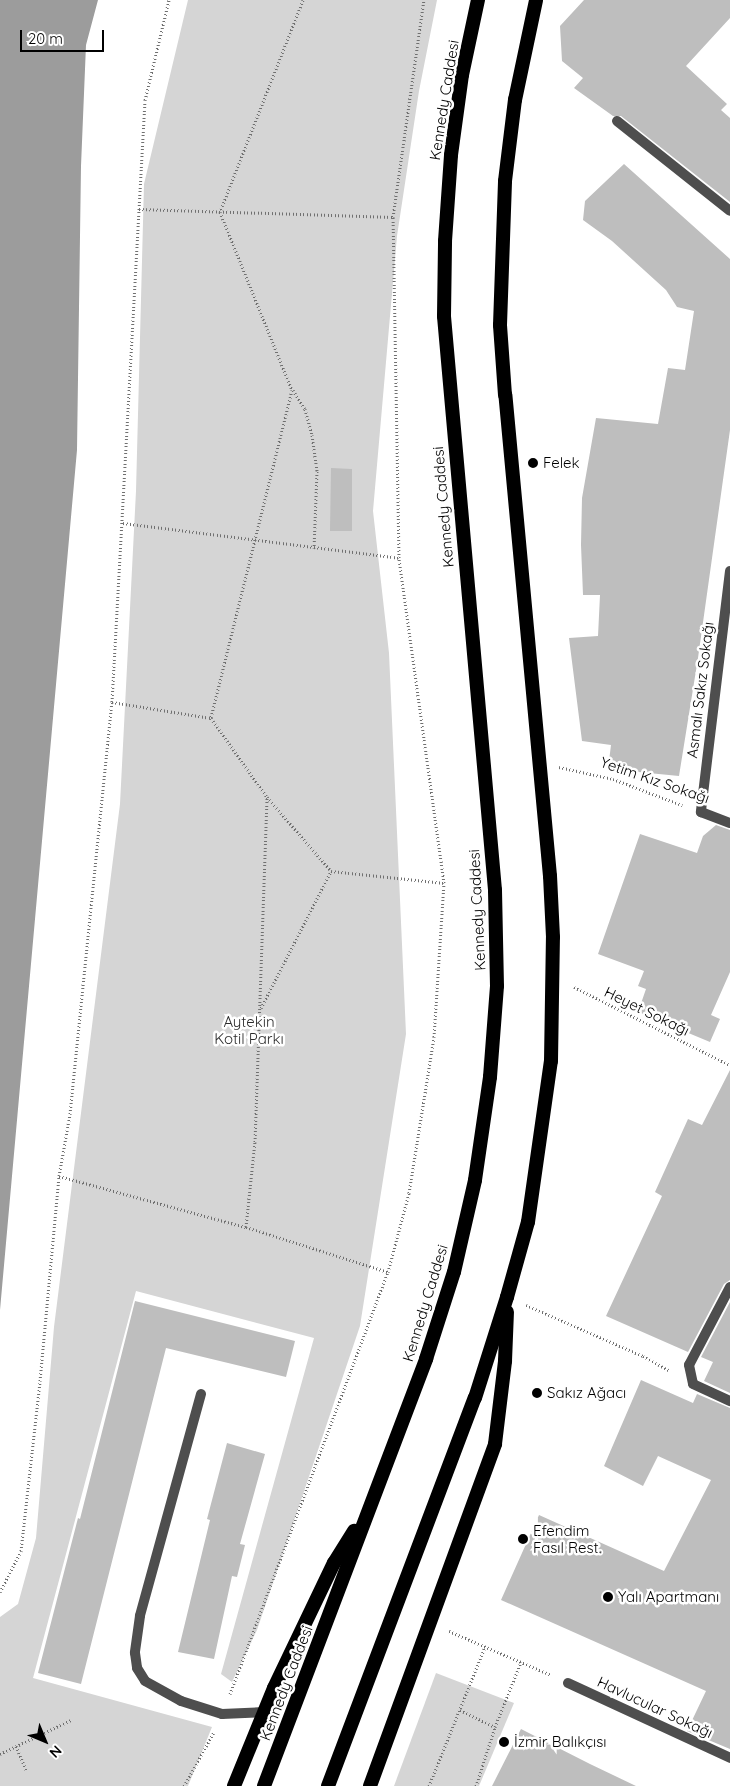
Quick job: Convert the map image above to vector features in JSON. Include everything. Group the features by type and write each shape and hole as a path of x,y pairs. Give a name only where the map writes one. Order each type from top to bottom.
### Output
{"highway":[{"name":"Kennedy Caddesi","path":"264,1786 426,1358 456,1263 475,1180 490,1077 497,986 495,890 444,316 445,241 451,155 462,75 478,0"},
{"path":"328,1786 475,1398 507,1297 528,1222 551,1061 553,977 550,876 500,324 505,181 515,100 536,0"},
{"path":"370,1786 495,1444 506,1361 507,1297"},
{"path":"234,1786 264,1712 334,1563 370,1504"}],"street":[{"path":"617,121 730,211"},
{"name":"Asmalı Sakız Sokağı","path":"701,812 730,570"},
{"name":"Yetim Kız Sokağı","path":"701,812 730,822"},
{"path":"730,1287 688,1365 693,1384 730,1401"},
{"path":"201,1394 140,1616 135,1653 137,1668 145,1680 181,1701 222,1714 264,1712"},
{"name":"Havlucular Sokağı","path":"568,1683 730,1758"}],"path":[{"path":"0,1592 21,1550 40,1382 59,1176 70,1114 112,702 145,100 169,0"},
{"path":"303,0 220,212 292,390 305,409 312,436 316,471 314,548"},
{"path":"184,1786 222,1714 388,1272 410,1193 434,1037 444,883 399,558 393,216 424,0"},
{"path":"138,209 393,216"},
{"path":"211,718 292,390"},
{"path":"123,522 255,541 399,558"},
{"path":"112,702 211,718 267,796 331,871 444,883"},
{"name":"Yetim Kız Sokağı","path":"540,762 613,779 701,812"},
{"path":"246,1227 255,1142 267,796"},
{"path":"259,1011 331,871"},
{"name":"Heyet Sokağı","path":"553,977 730,1065"},
{"path":"59,1176 246,1227 388,1272"},
{"path":"507,1297 642,1356 693,1384"},
{"path":"430,1623 568,1683"},
{"path":"429,1786 485,1646"},
{"path":"476,1786 495,1727 521,1662"},
{"path":"460,1710 495,1727"},
{"path":"0,1754 71,1720"},
{"path":"16,1746 26,1770"}],"green space":[{"name":"Aytekin Kotil Parkı","path":"188,0 437,0 419,91 397,236 373,511 389,653 406,1034 360,1326 257,1630 232,1682 221,1674 314,1338 136,1291 33,1678 212,1727 188,1786 0,1786 0,1617 18,1604 36,1538 54,1327 120,804 136,491 144,184"},
{"path":"436,1673 514,1703 479,1786 394,1786"}],"shaded area":[{"path":"0,0 98,0 86,45 81,166 77,450 0,1310"}],"building":[{"path":"584,0 730,0 730,18 686,66 727,104 721,110 730,118 730,202 621,116 613,116 574,88 583,78 562,61 560,26"},
{"path":"624,164 730,259 730,430 698,658 679,776 608,769 611,745 582,741 569,638 598,636 600,595 583,595 581,545 582,498 596,418 658,424 668,368 685,370 694,311 677,307 666,290 612,241 583,220 585,201"},
{"path":"331,468 352,469 352,531 330,531"},
{"path":"716,825 730,830 730,972 711,1015 720,1019 710,1042 638,1012 646,989 638,986 644,971 598,954 640,834 697,853 703,836"},
{"path":"730,1070 730,1280 724,1284 688,1352 606,1316 662,1196 655,1192 688,1119 702,1125"},
{"path":"135,1301 295,1341 286,1377 166,1348 81,1684 38,1673 78,1518 80,1519"},
{"path":"730,1302 730,1393 704,1381 713,1362 701,1357"},
{"path":"641,1380 693,1403 697,1394 730,1408 730,1749 687,1731 706,1691 501,1600 539,1515 664,1571 711,1480 658,1456 643,1486 604,1466"},
{"path":"227,1443 265,1454 240,1544 245,1545 237,1577 232,1576 214,1659 178,1652 210,1520 207,1519"},
{"path":"521,1729 590,1764 636,1786 492,1786"}],"place":[{"name":"Felek","path":"533,463"},
{"name":"Sakız Ağacı","path":"537,1393"},
{"name":"Efendim Fasıl Rest.","path":"523,1539"},
{"name":"Yalı Apartmanı","path":"608,1597"},
{"name":"İzmir Balıkçısı","path":"504,1742"}]}
